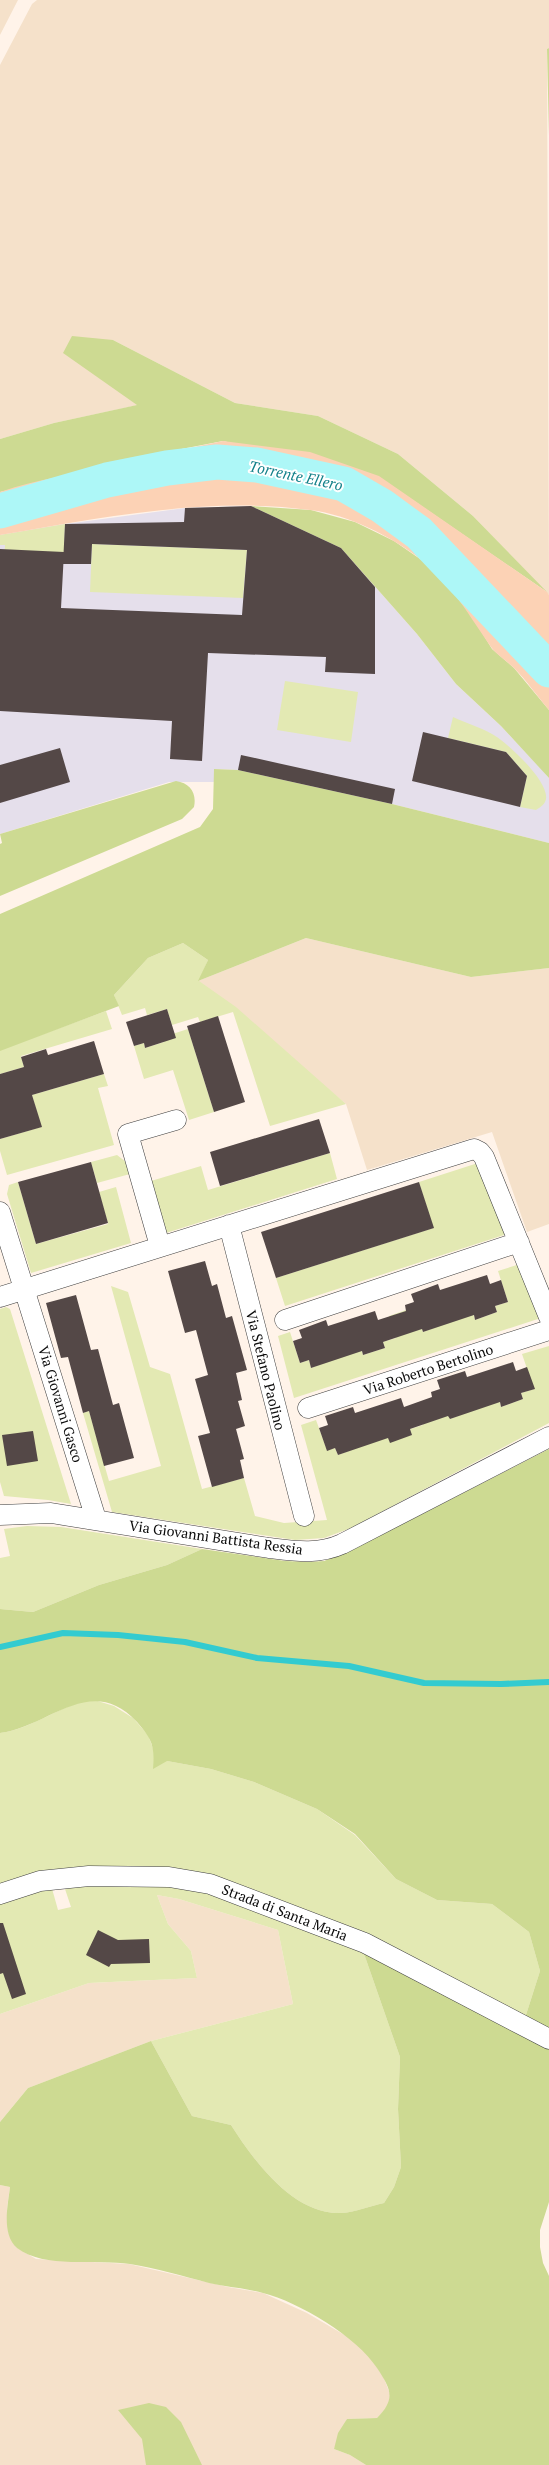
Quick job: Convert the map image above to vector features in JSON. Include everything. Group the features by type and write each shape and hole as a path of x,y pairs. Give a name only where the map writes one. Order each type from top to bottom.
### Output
{"street":[{"path":"160,1246 128,1134 176,1120"},
{"path":"0,1298 464,1150 477,1150 484,1157 549,1317"},
{"path":"0,1212 25,1289"},
{"name":"Via Stefano Paolino","path":"229,1225 304,1516"},
{"path":"285,1320 519,1242"},
{"name":"Via Giovanni Gasco","path":"25,1289 96,1519"},
{"name":"Via Roberto Bertolino","path":"308,1408 549,1330"},
{"name":"Via Giovanni Battista Ressia","path":"0,1515 38,1512 96,1519 269,1548 304,1552 325,1550 342,1544 549,1437"},
{"name":"Strada di Santa Maria","path":"0,1894 40,1881 89,1876 169,1877 206,1883 365,1943 549,2039"}],"shaded area":[{"path":"0,0 18,0 0,35"},
{"path":"37,0 549,0 549,48 547,49 549,595 473,516 398,454 318,416 235,403 113,340 127,396 138,405 54,423 0,439 0,65 32,4"},
{"path":"251,506 341,548 417,634 456,684 501,726 542,770 549,778 549,843 392,804 238,770 214,769 214,782 169,782 0,834 0,535 65,524 185,508"},
{"path":"306,938 471,977 549,968 549,1224 527,1232 492,1132 367,1170 346,1104 198,981"},
{"path":"157,1895 179,1899 278,1930 293,2004 151,2041 28,2088 0,2122 0,2014 89,1983 197,1978 191,1951 168,1924"},
{"path":"0,2185 10,2187 7,2208 8,2231 16,2247 36,2259 129,2264 228,2287 263,2293 307,2313 353,2340 370,2357 383,2376 390,2394 388,2407 377,2418 347,2419 334,2449 350,2455 366,2465 0,2465"}],"green space":[{"path":"549,48 549,136 547,49"},
{"path":"72,336 113,340 235,403 318,416 398,454 473,516 547,592 379,477 223,441 171,451 0,492 0,439 54,423 137,405 63,353"},
{"path":"251,506 311,510 355,522 394,541 423,561 467,608 492,649 514,668 549,710 549,778 501,726 456,684 417,634 341,548"},
{"path":"65,524 64,552 2,595 5,545 0,545 0,535"},
{"path":"92,544 247,550 243,598 90,592"},
{"path":"285,681 358,692 351,742 277,730"},
{"path":"453,717 483,729 499,738 516,753 541,782 545,791 545,802 536,810 520,807 527,776 506,752 448,738"},
{"path":"214,769 238,770 392,804 549,843 549,968 471,977 306,938 198,981 208,960 183,943 148,958 114,995 119,1006 0,1051 0,914 200,827 213,809"},
{"path":"176,781 189,786 193,793 195,802 194,807 182,819 0,896 0,844 2,843 0,834"},
{"path":"183,943 208,960 199,981 236,1007 346,1104 270,1126 233,1012 200,1022 198,1017 172,1025 167,1009 147,1015 145,1008 122,1015 114,995 148,958"},
{"path":"106,1011 112,1029 21,1056 24,1067 0,1074 0,1050"},
{"path":"188,1029 214,1112 189,1120 173,1070 144,1079 134,1046 144,1043 145,1048 164,1042 163,1037"},
{"path":"104,1074 108,1086 98,1088 114,1145 7,1175 0,1151 0,1139 41,1127 32,1095"},
{"path":"330,1153 337,1179 166,1233 151,1181 201,1166 208,1190"},
{"path":"117,1155 126,1162 130,1174 97,1183 91,1162"},
{"path":"478,1163 507,1234 285,1306 276,1278 433,1228 419,1182"},
{"path":"18,1182 36,1244 108,1224 99,1192 116,1187 131,1243 31,1273 7,1194 9,1185"},
{"path":"520,1264 541,1318 294,1398 278,1336 290,1332 300,1363 309,1360 311,1368 361,1349 363,1355 385,1348 383,1342 396,1338 389,1316 406,1310 421,1325 423,1332 473,1313 475,1320 497,1312 495,1306 508,1302 498,1271"},
{"path":"111,1286 128,1292 150,1367 170,1374 202,1489 244,1478 255,1516 284,1523 327,1520 301,1425 316,1420 327,1450 335,1448 338,1455 388,1436 390,1442 411,1435 410,1429 423,1425 416,1403 447,1412 450,1419 499,1400 501,1407 523,1399 521,1393 534,1389 522,1354 549,1346 549,1423 351,1528 324,1538 295,1540 112,1512 83,1413 89,1411 109,1481 161,1466"},
{"path":"6,1307 10,1309 71,1504 48,1500 4,1496 0,1482 0,1309"},
{"path":"549,1449 549,2030 525,2018 540,1971 529,1932 492,1904 437,1900 396,1879 355,1834 317,1809 254,1782 211,1769 167,1761 153,1769 153,1749 146,1733 137,1722 120,1708 103,1702 86,1702 70,1706 18,1729 0,1733 0,1609 33,1612 99,1585 167,1565 202,1549 285,1561 324,1561 352,1550"},
{"path":"27,1526 61,1527 202,1549 167,1565 99,1585 33,1612 0,1609 0,1558 10,1556 4,1529"},
{"path":"91,1699 114,1706 133,1718 148,1735 154,1751 167,1761 211,1769 254,1782 317,1809 355,1835 396,1879 437,1900 492,1904 529,1932 540,1971 525,2018 356,1931 307,1910 220,1880 0,1887 0,1733 23,1727 79,1702"},
{"path":"63,1883 186,1885 362,1948 400,2057 398,2109 401,2167 394,2187 384,2203 342,2213 324,2212 308,2206 292,2196 277,2184 251,2154 231,2125 192,2116 151,2041 293,2004 278,1930 179,1899 157,1895 168,1924 191,1951 197,1978 89,1983 0,2014 0,1901 51,1885 58,1910 71,1907"},
{"path":"362,1948 549,2047 549,2202 540,2230 540,2247 543,2263 549,2276 549,2465 366,2465 350,2455 334,2449 338,2433 347,2419 377,2418 387,2405 389,2399 388,2388 382,2375 368,2356 356,2344 326,2322 293,2304 256,2291 209,2283 130,2264 71,2262 41,2259 28,2255 17,2248 9,2235 7,2227 7,2211 10,2187 0,2185 0,2122 28,2088 151,2041 192,2116 231,2125 251,2154 277,2184 292,2196 308,2206 324,2212 342,2213 384,2203 394,2187 401,2167 398,2109 400,2057"},
{"path":"149,2403 166,2407 181,2422 202,2465 146,2465 142,2439 118,2410"}],"sand":[{"path":"223,441 310,452 379,476 547,592 549,595 549,710 519,673 491,647 460,601 432,569 410,551 383,535 340,517 310,510 271,506 193,507 115,516 0,535 0,492 44,480 119,465"}],"building":[{"path":"251,506 341,548 375,587 375,674 325,672 326,657 208,653 202,761 170,759 172,721 0,711 0,549 64,552 65,524 184,522 185,508","holes":["92,544 247,550 242,615 61,608 63,564 91,564"]},
{"path":"423,732 506,752 527,776 520,807 412,781"},
{"path":"60,748 70,782 0,803 0,765"},
{"path":"241,755 395,789 392,804 238,770"},
{"path":"167,1009 176,1038 145,1048 144,1043 134,1046 126,1022"},
{"path":"218,1016 245,1102 214,1112 187,1026"},
{"path":"94,1041 104,1074 32,1095 42,1127 0,1139 0,1074 24,1067 21,1057 46,1049 48,1055"},
{"path":"319,1119 330,1153 220,1186 210,1152"},
{"path":"91,1162 108,1223 36,1244 18,1182"},
{"path":"419,1182 434,1228 276,1278 261,1232"},
{"path":"205,1261 212,1286 217,1284 226,1318 232,1316 247,1370 236,1373 242,1400 238,1401 245,1426 236,1429 244,1459 240,1460 244,1478 212,1487 198,1436 210,1433 195,1379 208,1375 196,1330 185,1333 168,1271"},
{"path":"487,1275 490,1284 501,1280 508,1302 495,1306 497,1312 475,1320 474,1315 423,1332 422,1329 383,1342 385,1348 363,1355 362,1351 311,1368 309,1360 300,1363 293,1341 302,1338 299,1330 326,1320 328,1326 375,1311 378,1320 406,1311 405,1305 414,1302 411,1294 438,1284 440,1290"},
{"path":"76,1295 91,1350 98,1349 113,1405 119,1403 134,1458 104,1466 89,1411 83,1413 68,1357 61,1358 46,1303"},
{"path":"513,1362 516,1371 527,1367 535,1389 521,1393 523,1399 501,1407 500,1402 450,1419 448,1416 410,1429 412,1435 390,1443 388,1438 338,1455 335,1448 327,1451 319,1428 328,1425 325,1416 353,1407 355,1413 401,1398 404,1407 432,1397 431,1392 440,1389 437,1380 465,1371 467,1377"},
{"path":"33,1431 38,1461 7,1466 2,1435"},
{"path":"0,1923 3,1923 26,1994 12,1999 3,1973 0,1974"},
{"path":"98,1930 118,1940 149,1939 150,1963 111,1964 109,1967 86,1955"}],"waterway":[{"name":"Torrente Ellero","path":"0,511 107,480 167,468 217,462 257,465 344,484 382,506 419,533 549,670"},
{"path":"0,1647 63,1633 118,1635 185,1642 257,1658 349,1666 424,1683 501,1684 549,1682"}]}
